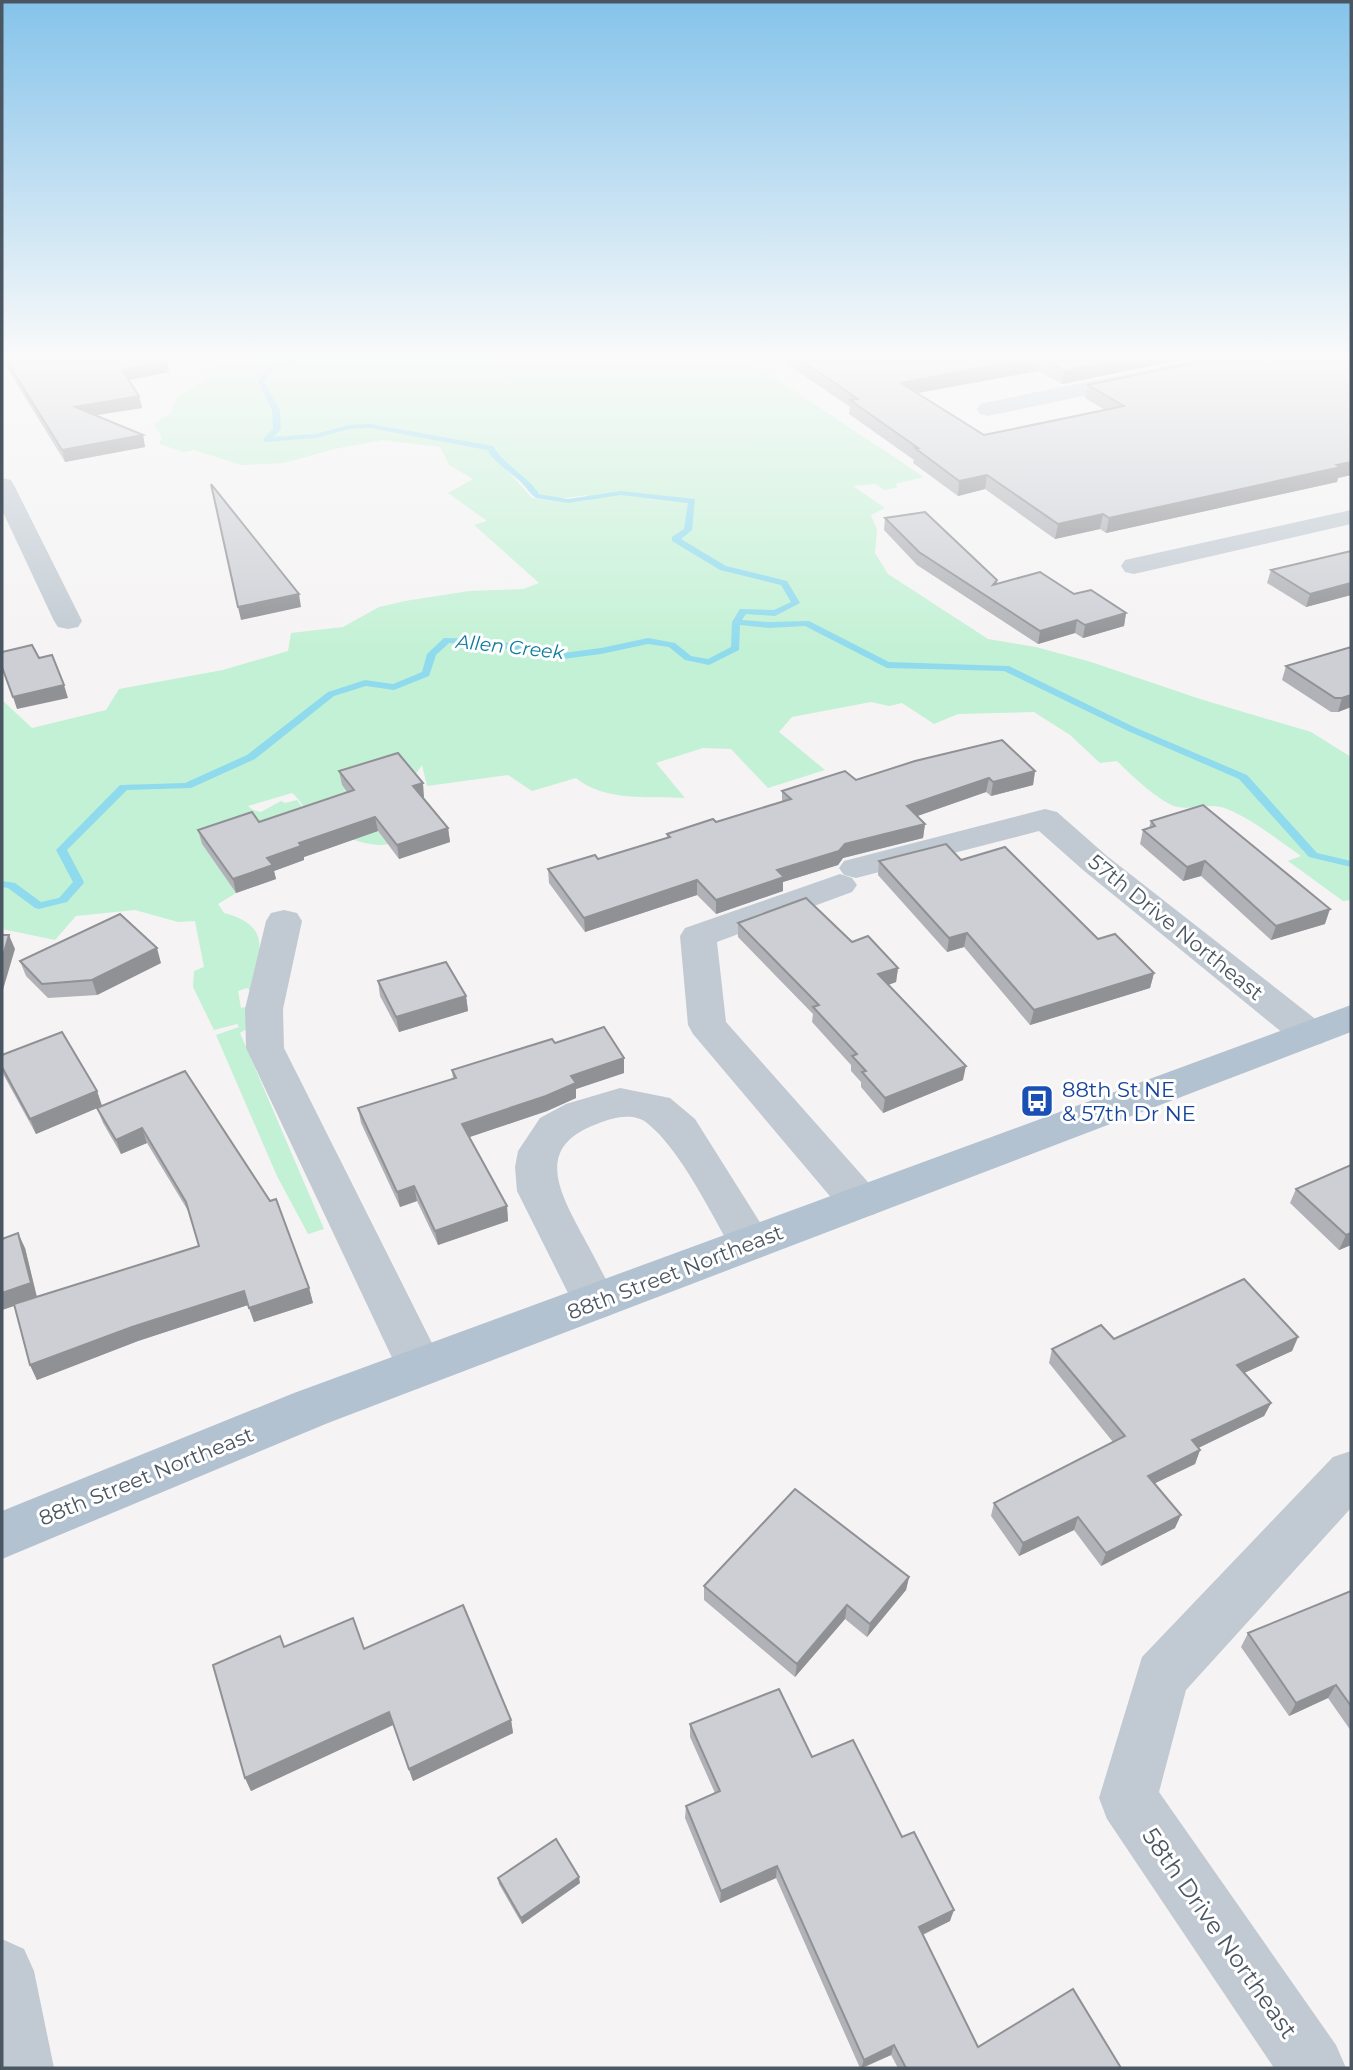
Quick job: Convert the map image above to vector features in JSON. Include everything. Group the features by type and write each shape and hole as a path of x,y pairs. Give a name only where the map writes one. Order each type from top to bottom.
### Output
{"main road":[{"name":"88th Street Northeast","path":"2,1535 311,1408 1340,1023"}],"street":[{"path":"2,485 68,621"},
{"path":"1134,566 1351,517"},
{"name":"57th Drive Northeast","path":"860,1202 707,1025 698,936 848,877 1045,819 1095,863 1340,1023"},
{"path":"284,921 264,1009 265,1048 420,1367"},
{"path":"595,1301 538,1192 536,1167 539,1151 554,1128 580,1114 620,1102 656,1108 681,1130 751,1243"},
{"name":"58th Drive Northeast","path":"1313,2068 1128,1798 1162,1676 1351,1473"},
{"path":"2,1971 21,2068"}],"green space":[{"path":"215,457 307,457 284,463 241,465"},
{"path":"445,457 893,457 924,477 895,484 898,487 885,490 875,484 853,486 885,508 871,515 877,530 875,553 888,574 988,639 1036,647 1091,662 1200,699 1311,732 1351,757 1351,900 1343,901 1288,861 1301,856 1247,819 1221,807 1184,808 1171,805 1117,761 1100,763 1070,735 1034,712 958,714 934,724 902,703 889,706 871,702 792,717 779,732 825,770 768,788 731,749 703,748 656,763 685,798 613,794 587,786 576,778 532,791 508,775 427,786 422,765 411,781 342,785 388,844 380,845 360,842 329,829 314,819 292,793 248,806 261,812 281,801 285,803 297,800 312,820 202,844 236,893 218,904 224,913 240,918 250,925 259,942 251,991 247,988 238,991 241,1008 251,1006 248,1028 240,1033 324,1229 308,1234 277,1176 216,1035 239,1027 237,1024 214,1030 193,987 194,971 204,967 195,921 178,922 135,910 76,916 55,940 2,929 2,700 32,728 106,710 119,689 223,670 288,651 291,633 343,627 379,607 469,591 523,589 539,583 474,525 487,521 448,493 473,479 449,465","holes":["507,470 517,472 533,489 543,495 562,498 587,495 590,500 563,502 532,498"]}],"building":[{"path":"926,457 1351,457 1351,462 1337,465 1341,467 1109,518 1103,514 1058,524 987,475 959,481"},
{"path":"211,484 299,594 238,607"},
{"path":"925,512 997,580 993,585 1040,572 1074,594 1091,590 1126,613 1085,625 1077,620 1040,631 919,552 885,518"},
{"path":"1351,551 1351,583 1310,594 1271,570"},
{"path":"32,645 39,658 52,655 64,685 13,697 2,667 2,652"},
{"path":"1351,647 1351,695 1342,698 1335,698 1286,666"},
{"path":"1002,740 1035,771 993,782 989,778 907,806 925,824 845,844 839,851 777,870 784,877 716,900 697,880 584,918 548,869 595,855 598,859 670,837 667,834 713,819 716,822 791,799 782,791 845,771 856,780 915,761"},
{"path":"398,753 423,783 413,786 448,828 397,845 375,817 299,843 301,846 267,858 273,865 233,879 198,830 252,812 259,822 354,790 339,771"},
{"path":"1203,805 1330,909 1276,926 1205,861 1187,867 1143,830 1155,826 1151,821"},
{"path":"946,844 961,860 1005,847 1098,939 1115,934 1154,973 1034,1010 967,933 949,938 879,861"},
{"path":"806,898 852,942 868,936 898,968 878,974 966,1066 885,1098 862,1072 866,1071 852,1056 857,1054 813,1007 819,1005 738,923"},
{"path":"120,914 157,948 92,980 42,984 20,961"},
{"path":"2,935 9,935 2,959"},
{"path":"446,962 466,996 396,1017 378,981"},
{"path":"604,1027 624,1058 571,1076 576,1083 546,1096 462,1124 507,1206 435,1231 414,1186 397,1192 358,1108 456,1078 452,1070 552,1039 555,1043"},
{"path":"62,1032 97,1091 30,1119 2,1067 2,1055"},
{"path":"185,1071 270,1201 276,1199 309,1288 249,1308 244,1291 132,1327 30,1365 14,1304 199,1246 186,1202 142,1128 116,1140 97,1108"},
{"path":"1351,1165 1351,1233 1346,1235 1296,1189"},
{"path":"18,1233 31,1283 2,1293 2,1239"},
{"path":"1244,1279 1298,1337 1237,1365 1271,1403 1192,1440 1200,1450 1148,1476 1181,1515 1106,1553 1078,1517 1023,1543 994,1503 1125,1436 1052,1349 1101,1325 1114,1339"},
{"path":"795,1489 909,1577 870,1624 847,1605 797,1664 704,1586"},
{"path":"1351,1591 1351,1706 1336,1685 1296,1703 1248,1633"},
{"path":"463,1605 511,1720 409,1769 389,1712 245,1778 213,1665 280,1636 284,1647 353,1618 364,1649"},
{"path":"779,1689 812,1757 853,1740 902,1837 914,1832 954,1910 919,1927 978,2047 1073,1989 1121,2068 906,2068 894,2045 864,2060 777,1866 721,1891 686,1806 720,1791 690,1724"},
{"path":"556,1839 579,1877 521,1918 498,1878"}],"waterway":[{"name":"Allen Creek","path":"496,457 526,483 536,496 568,501 621,493 692,501 688,530 675,539 723,568 784,583 796,603 775,613 743,611 736,622"},
{"name":"Allen Creek","path":"2,884 11,885 39,906 63,900 79,882 61,850 124,787 187,786 251,757 331,694 365,683 394,687 426,674 432,654 447,640 487,642 563,656 648,641 672,645 688,658 709,662 736,648 736,622"},
{"path":"736,622 769,625 806,623 887,665 1006,668 1131,729 1243,777 1313,855 1351,864"}],"place":[{"name":"88th St NE & 57th Dr NE","path":"1037,1101"}]}
